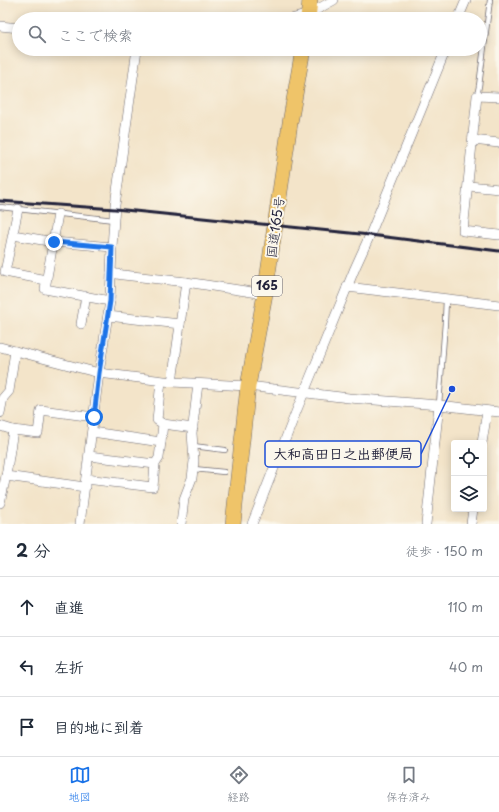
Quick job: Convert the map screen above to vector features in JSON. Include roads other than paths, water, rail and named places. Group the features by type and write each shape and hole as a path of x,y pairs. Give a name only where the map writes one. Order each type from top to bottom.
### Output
{"highway":[{"name":"国道165号","path":"233,524 248,386 266,294 290,123 302,56"}],"street":[{"path":"309,11 334,0"},
{"path":"461,12 466,0"},
{"path":"0,26 12,27"},
{"path":"80,524 99,373 110,301 114,220 136,56"},
{"path":"252,524 347,287 370,235 443,56"},
{"path":"499,97 477,96 469,186 463,231 499,235"},
{"path":"473,140 499,142"},
{"path":"469,186 499,189"},
{"path":"18,209 5,272 46,280"},
{"path":"58,214 45,289 110,301"},
{"path":"13,235 54,242 112,247"},
{"path":"111,273 266,294"},
{"path":"172,382 186,282"},
{"path":"347,287 499,304"},
{"path":"81,324 86,296"},
{"path":"108,316 180,324"},
{"path":"0,347 99,373 161,381 248,386 349,398 440,405 499,412"},
{"path":"0,413 4,398 9,391 16,351"},
{"path":"161,381 157,420 163,424 193,428"},
{"path":"181,524 184,499 194,469 192,433 198,384"},
{"path":"426,524 440,405"},
{"path":"0,426 13,430 38,433 41,410 94,417"},
{"path":"482,440 487,411"},
{"path":"6,476 153,487 155,464 159,458 163,424"},
{"path":"0,503 13,430"},
{"path":"92,432 161,442"},
{"path":"89,456 155,464"},
{"path":"471,524 473,512"}],"lane":[{"path":"487,23 490,0"},
{"path":"477,96 483,56"},
{"path":"0,207 114,220"},
{"path":"440,405 446,299"},
{"path":"193,446 225,450"},
{"path":"194,469 224,472"}],"railway":[{"path":"0,201 115,209 370,235 499,251"}],"place":[{"name":"大和高田日之出郵便局","path":"452,389"}]}
